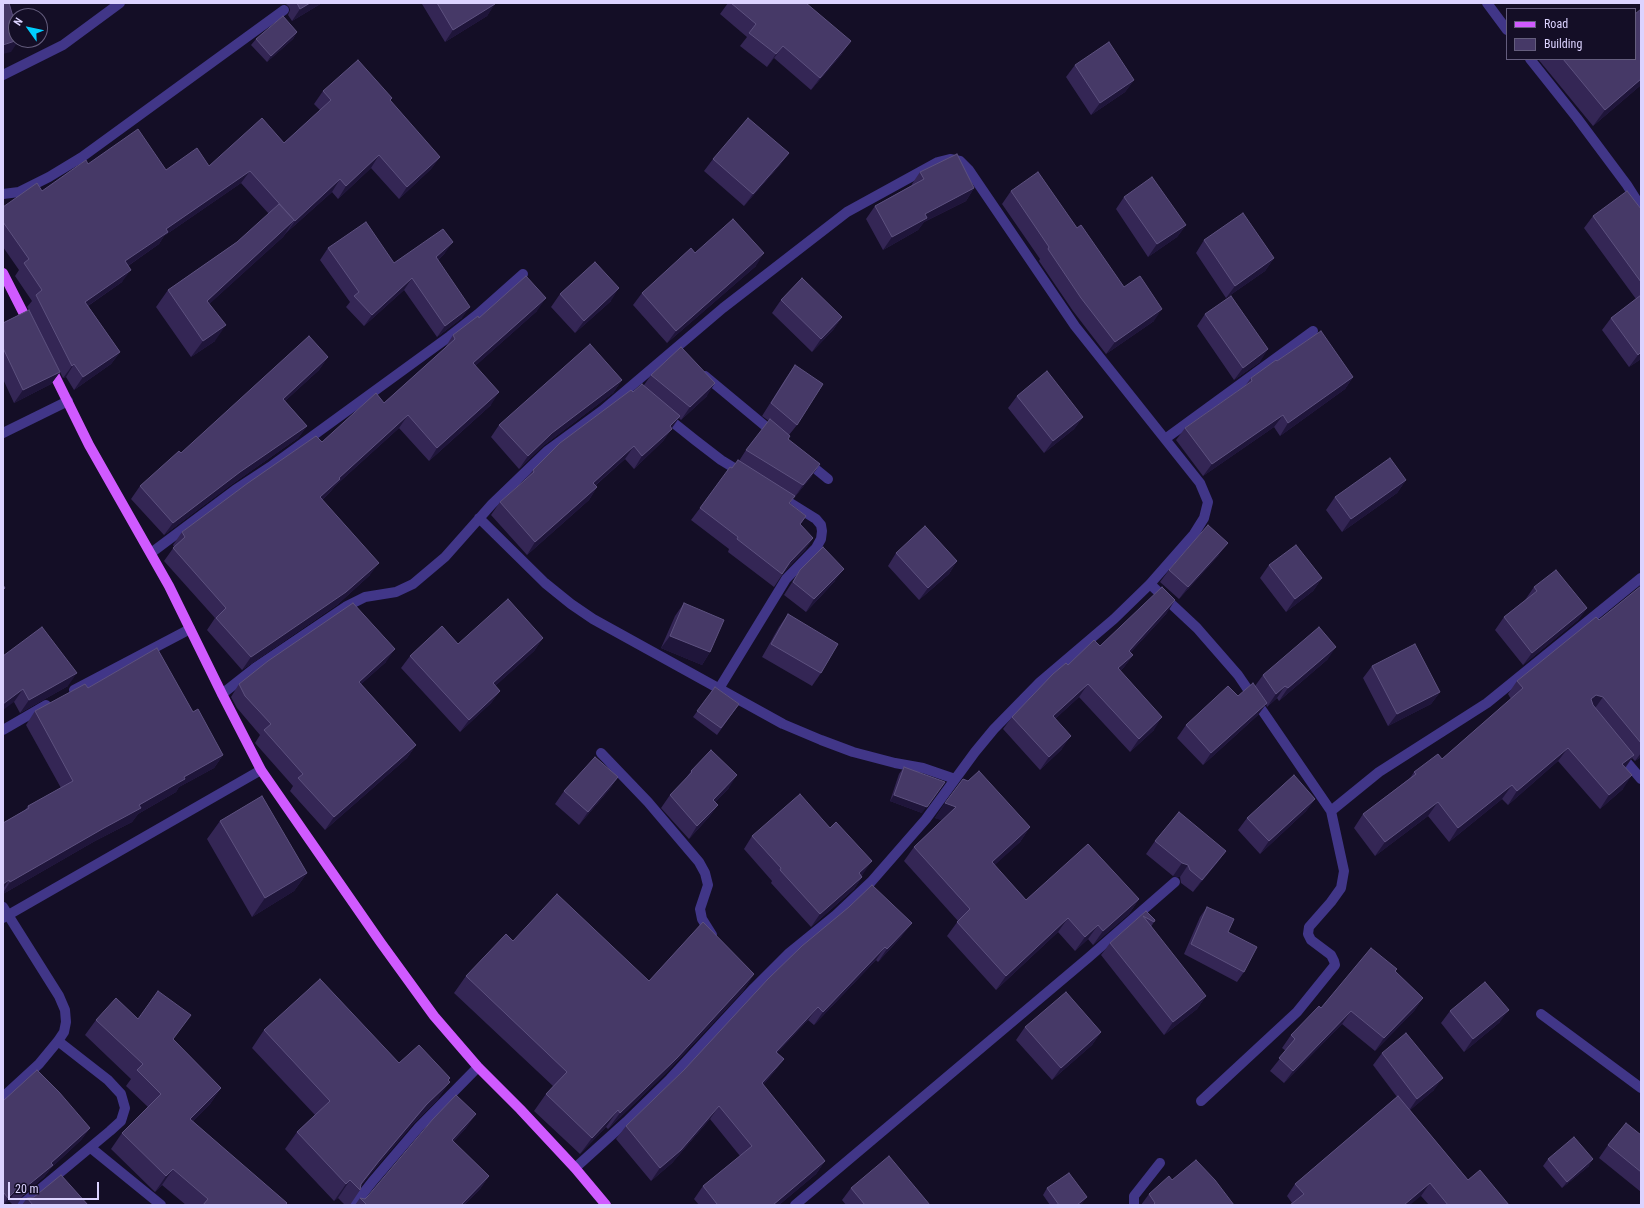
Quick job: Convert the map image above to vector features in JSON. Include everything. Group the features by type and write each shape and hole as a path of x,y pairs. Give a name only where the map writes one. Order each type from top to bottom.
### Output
{"main road":[{"path":"3,273 34,334"},
{"path":"44,354 89,445 151,553 261,770 381,943 434,1016 478,1068 520,1109 575,1168 606,1205"}],"street":[{"path":"3,75 63,45 120,3"},
{"path":"1487,3 1506,29"},
{"path":"3,194 19,192 49,178 82,157 284,10"},
{"path":"1531,60 1577,118 1627,185 1641,207"},
{"path":"222,694 255,668 364,596 396,592 414,584 445,557 479,518 547,451 634,389 677,353 723,308 847,212 938,162 950,159 960,162 969,170 1075,326 1200,483 1208,502 1204,518 1194,534 1150,584 1114,619 1040,682 994,729 926,819 871,882 836,915 788,954 754,988 670,1079 626,1122 575,1168"},
{"path":"151,553 235,490 270,467 450,336 478,314 523,274"},
{"path":"1165,439 1313,331"},
{"path":"698,371 781,439"},
{"path":"3,433 68,401"},
{"path":"655,407 694,440 721,460 755,481"},
{"path":"798,454 828,479"},
{"path":"720,687 786,579 816,548 821,539 821,525 816,519 769,490"},
{"path":"479,518 545,583 571,604 599,622 720,687 783,724 853,752 895,763 923,768 955,779"},
{"path":"1331,811 1379,772 1487,703 1641,578"},
{"path":"1150,584 1197,628 1238,675 1331,811 1344,871 1341,888 1309,927 1308,934 1311,940 1331,955 1335,965 1297,1012 1201,1101"},
{"path":"66,695 190,629"},
{"path":"4,728 52,702"},
{"path":"1612,744 1641,779"},
{"path":"601,753 648,802 699,862 705,873 708,885 700,909 702,919 720,945"},
{"path":"3,1098 39,1064 64,1032 66,1022 65,1010 59,996 5,913 261,770"},
{"path":"795,1205 1082,963 1175,882"},
{"path":"746,977 754,988"},
{"path":"1541,1014 1641,1088"},
{"path":"21,1205 91,1148 121,1121 125,1108 121,1094 108,1080 58,1041"},
{"path":"354,1205 420,1127 478,1068"},
{"path":"91,1148 161,1205"},
{"path":"1134,1205 1134,1196 1160,1163"}],"building":[{"path":"3,3 9,3 10,8 8,8 8,43 3,45"},
{"path":"297,3 310,3 300,9"},
{"path":"437,3 495,3 495,4 453,30"},
{"path":"731,3 806,3 851,41 820,78 783,46 776,54 749,33 756,24"},
{"path":"1641,9 1641,79 1605,110 1564,60 1636,60 1636,13"},
{"path":"283,16 297,32 271,56 256,39"},
{"path":"1109,42 1134,80 1100,103 1075,65"},
{"path":"358,60 392,98 390,100 440,157 407,187 379,155 346,186 340,179 295,221 250,171 166,229 168,232 125,261 131,270 85,302 120,352 83,377 74,364 72,366 36,295 42,290 24,263 29,259 3,222 3,207 37,183 42,191 86,160 88,164 138,129 166,170 197,148 209,166 262,118 284,143 331,100 323,91"},
{"path":"748,118 789,153 753,194 713,159"},
{"path":"957,154 974,188 925,214 927,218 892,237 875,206 924,179 920,172"},
{"path":"1038,172 1077,228 1081,225 1124,287 1140,276 1162,309 1115,342 1081,298 1011,191"},
{"path":"1152,177 1186,225 1157,244 1124,197"},
{"path":"1627,191 1641,209 1641,282 1593,216"},
{"path":"279,204 294,220 207,301 226,325 203,341 168,290 237,242"},
{"path":"1243,213 1274,258 1235,286 1204,240"},
{"path":"733,219 764,253 676,331 642,293 691,248 695,253"},
{"path":"366,222 394,263 443,229 453,242 436,257 470,307 445,326 412,278 372,315 354,296 359,292 328,248"},
{"path":"595,262 619,288 584,321 560,294"},
{"path":"526,276 546,298 473,363 499,392 437,448 408,415 320,497 379,563 346,592 251,657 216,618 226,608 173,548 185,537 182,532 248,483 316,436 322,442 376,393 384,403 455,339 453,335 478,316 479,318"},
{"path":"802,278 842,317 821,339 781,300"},
{"path":"1641,295 1641,352 1638,355 1611,318"},
{"path":"1231,296 1268,349 1243,368 1205,314"},
{"path":"29,310 60,372 23,390 3,348 3,323"},
{"path":"1321,331 1353,377 1288,423 1283,415 1212,464 1185,428 1252,381 1251,378 1276,360 1277,361"},
{"path":"309,336 328,357 283,399 307,426 240,472 173,523 140,486 179,451 181,453"},
{"path":"590,344 622,380 552,433 528,456 499,425"},
{"path":"681,347 715,383 690,407 651,375"},
{"path":"795,365 823,384 797,425 771,403"},
{"path":"1047,371 1083,417 1053,441 1017,396"},
{"path":"642,384 680,416 670,426 672,429 642,456 634,446 593,483 597,487 535,542 500,502 534,472 533,470 560,443 631,390 633,392"},
{"path":"770,419 790,436 788,439 820,464 803,485 746,450"},
{"path":"1390,458 1406,480 1351,519 1335,497"},
{"path":"738,460 795,496 789,503 806,516 800,524 813,538 790,562 782,574 737,539 738,537 700,508 730,467 732,468"},
{"path":"1208,525 1228,543 1188,587 1169,570"},
{"path":"925,526 957,561 928,588 896,553"},
{"path":"1296,545 1322,578 1295,599 1269,565"},
{"path":"823,547 844,569 814,599 793,582 800,570"},
{"path":"1556,570 1587,608 1532,653 1504,617 1537,591 1534,587"},
{"path":"1641,586 1641,743 1603,697 1596,695 1591,699 1593,705 1634,755 1622,764 1632,775 1609,795 1568,748 1517,791 1512,785 1458,828 1438,802 1385,842 1363,814 1416,774 1414,772 1438,754 1442,759 1523,688 1517,681 1596,617 1599,620"},
{"path":"1162,587 1175,600 1129,651 1133,655 1118,668 1162,717 1139,739 1088,684 1053,716 1071,736 1049,757 1012,717 1053,674 1066,663 1068,665 1094,640 1100,646"},
{"path":"508,599 543,638 493,683 500,691 469,720 410,656 442,626 458,644"},
{"path":"353,603 395,649 359,682 416,745 334,817 298,778 303,774 264,730 271,724 245,696 239,684 268,661"},
{"path":"684,603 724,620 710,652 670,636"},
{"path":"788,614 838,644 821,673 771,644"},
{"path":"42,627 77,673 29,700 23,689 3,704 3,656"},
{"path":"1319,627 1336,647 1288,688 1285,686 1276,694 1263,675"},
{"path":"1415,644 1440,692 1397,714 1372,666"},
{"path":"157,648 193,712 198,709 223,755 139,805 141,808 10,882 9,880 3,884 3,823 29,808 28,806 73,781 35,711 85,684 88,688"},
{"path":"1253,683 1267,703 1211,753 1186,725 1228,686 1238,696"},
{"path":"715,687 739,704 721,728 697,711"},
{"path":"711,750 737,775 713,800 718,805 697,826 670,795"},
{"path":"595,757 618,777 588,812 564,791"},
{"path":"904,767 945,782 927,807 894,795"},
{"path":"979,771 1030,827 992,862 1026,900 1088,844 1139,899 1103,931 1098,925 1085,937 1068,918 1006,976 957,922 970,909 914,847 956,807 945,803 963,779 968,781"},
{"path":"1294,775 1315,799 1269,841 1247,818"},
{"path":"800,794 830,828 836,822 872,861 859,873 862,877 820,914 780,870 781,868 752,836"},
{"path":"262,796 307,873 265,898 220,821"},
{"path":"1179,812 1226,851 1202,880 1190,870 1188,865 1182,863 1155,841"},
{"path":"872,885 912,923 887,949 885,947 823,1012 818,1007 776,1052 784,1059 762,1083 825,1161 773,1205 716,1205 717,1204 703,1186 752,1146 719,1106 681,1150 660,1168 626,1126 684,1070 768,979 802,946 849,907"},
{"path":"557,894 649,981 703,922 754,974 677,1058 620,1113 618,1110 592,1138 546,1094 567,1072 466,976 506,934 513,941"},
{"path":"1207,907 1234,919 1228,932 1257,947 1244,972 1191,944"},
{"path":"1146,911 1155,920 1154,922 1143,916 1206,996 1173,1022 1110,943"},
{"path":"1371,948 1397,969 1395,971 1423,998 1384,1038 1351,1011 1293,1071 1279,1058 1295,1039 1291,1035 1319,1006 1321,1008"},
{"path":"320,979 399,1063 419,1045 450,1078 448,1080 450,1082 426,1105 379,1161 361,1184 360,1190 350,1180 346,1184 297,1132 330,1101 264,1030"},
{"path":"1485,982 1509,1010 1473,1039 1450,1011"},
{"path":"158,991 191,1015 173,1039 221,1088 190,1119 287,1203 285,1205 203,1205 208,1199 173,1169 166,1176 122,1133 161,1094 137,1070 143,1064 96,1020 116,998 138,1019"},
{"path":"1066,992 1101,1032 1061,1068 1025,1027"},
{"path":"1406,1033 1443,1078 1417,1099 1382,1053"},
{"path":"37,1070 59,1092 90,1128 51,1163 53,1165 26,1187 24,1195 18,1188 8,1198 4,1193 3,1195 3,1101"},
{"path":"456,1095 476,1114 452,1140 489,1176 461,1205 367,1205 360,1198 365,1199 368,1196 433,1119"},
{"path":"1398,1096 1468,1180 1480,1170 1509,1205 1448,1205 1430,1183 1404,1205 1290,1205 1304,1194 1295,1184"},
{"path":"1626,1123 1641,1135 1641,1172 1608,1145"},
{"path":"1574,1137 1593,1159 1567,1182 1548,1159"},
{"path":"889,1156 930,1205 865,1205 851,1188"},
{"path":"1196,1160 1215,1180 1234,1205 1153,1205 1155,1203 1149,1194 1169,1176 1172,1180"},
{"path":"1069,1173 1087,1197 1077,1205 1059,1205 1047,1188"},
{"path":"61,1175 88,1205 33,1205 27,1198 34,1197"}]}
